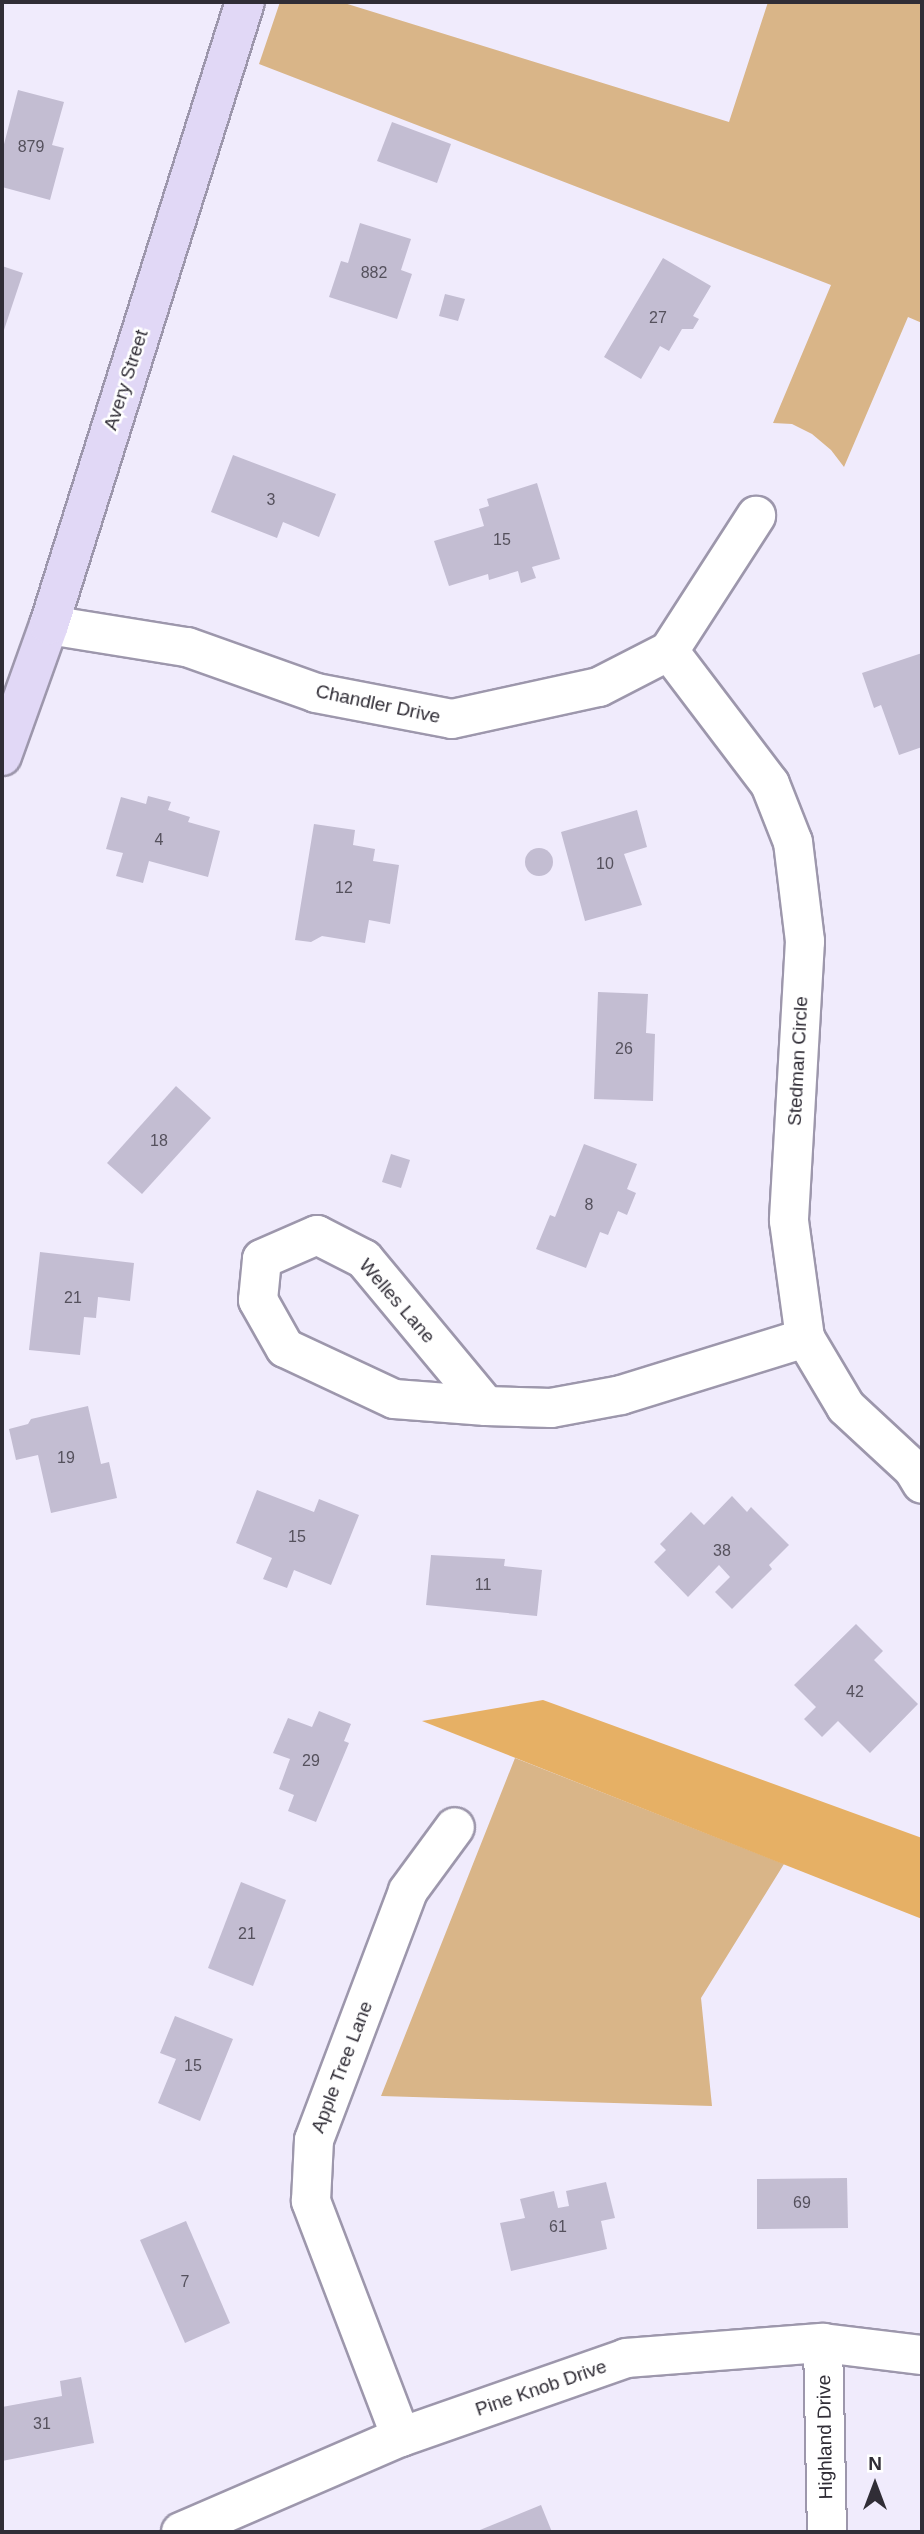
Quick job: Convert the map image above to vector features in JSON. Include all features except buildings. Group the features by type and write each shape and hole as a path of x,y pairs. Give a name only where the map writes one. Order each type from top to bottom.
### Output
{"main road":[{"name":"Avery Street","path":"2,756 49,625 245,2"}],"street":[{"path":"670,651 756,516"},
{"name":"Chandler Drive","path":"49,625 187,647 316,693 452,719 599,687 670,651"},
{"name":"Stedman Circle","path":"670,651 770,783 793,842 805,941 789,1221 805,1338 846,1406 919,1475"},
{"name":"Welles Lane","path":"486,1406 364,1259 317,1235 262,1259 258,1300 285,1348 394,1399 486,1406 551,1408 621,1395 805,1338"},
{"name":"Apple Tree Lane","path":"401,2437 311,2201 314,2140 408,1891 455,1827"},
{"name":"Pine Knob Drive","path":"181,2532 401,2437 626,2358 823,2343 922,2355"},
{"name":"Highland Drive","path":"823,2343 827,2532"}],"shaded area":[{"path":"280,2 341,2 729,122 768,2 922,2 922,323 908,317 844,467 831,450 812,434 792,424 773,423 831,285 259,64"},
{"path":"543,1700 922,1838 922,1919 422,1721"},
{"path":"515,1758 784,1864 701,1998 712,2106 381,2096"}]}
